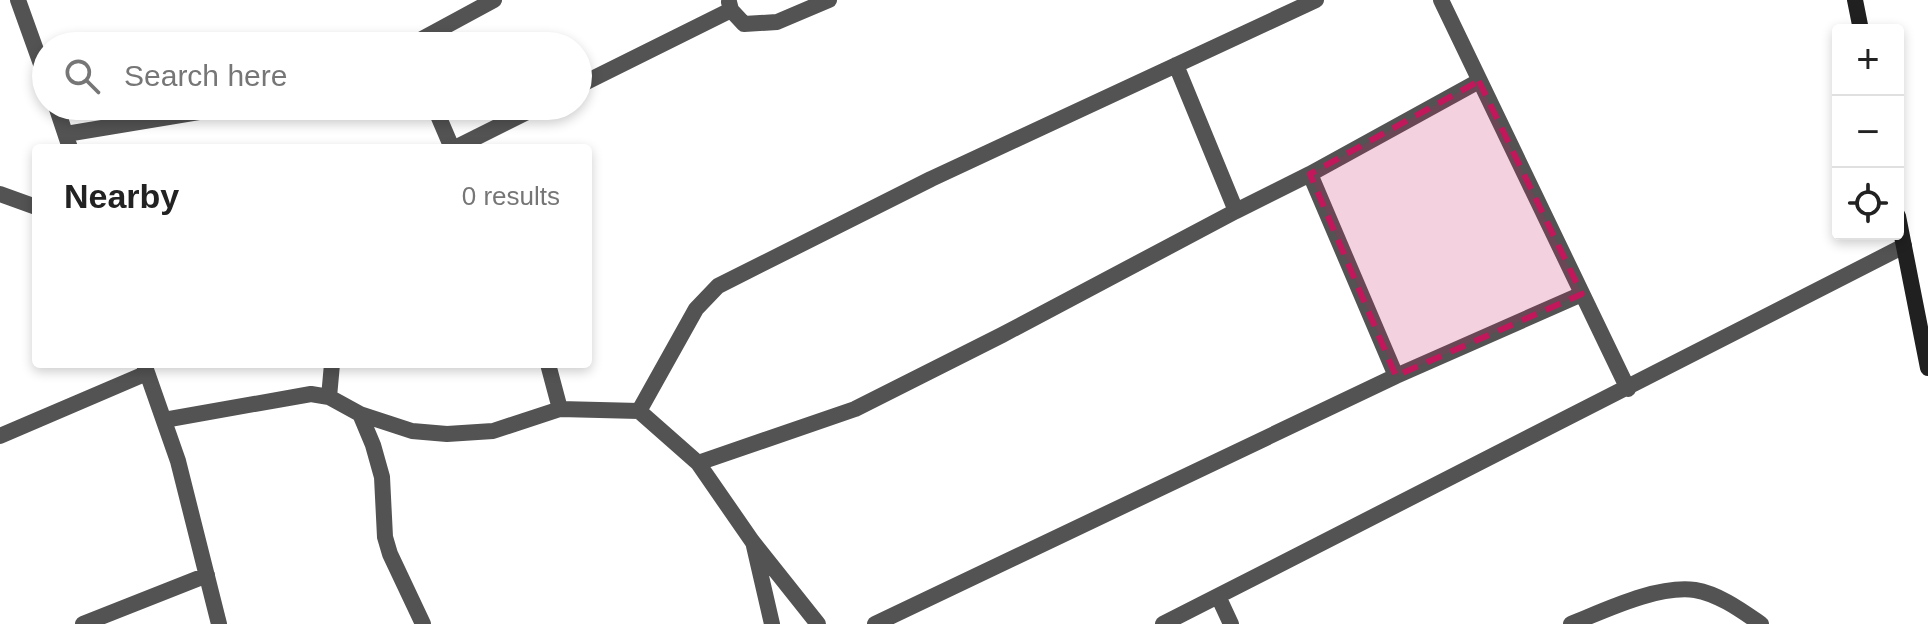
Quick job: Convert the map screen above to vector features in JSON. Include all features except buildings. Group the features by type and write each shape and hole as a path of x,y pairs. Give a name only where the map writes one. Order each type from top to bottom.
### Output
{"street":[{"path":"18,0 32,39"},
{"path":"435,32 494,0"},
{"path":"592,79 730,5 744,24 760,24 777,22 829,0"},
{"path":"639,411 696,309 718,286 931,179 1316,0"},
{"path":"1441,0 1628,389"},
{"path":"1855,0 1860,24"},
{"path":"1176,65 1236,211"},
{"path":"698,463 855,409 1310,174 1479,81"},
{"path":"61,120 68,141 168,120"},
{"path":"440,120 451,144"},
{"path":"461,144 510,120"},
{"path":"1310,174 1396,376"},
{"path":"0,194 32,206"},
{"path":"1903,240 1928,368"},
{"path":"1163,624 1904,246"},
{"path":"875,624 1396,376 1582,294"},
{"path":"329,397 332,368"},
{"path":"549,368 560,409"},
{"path":"0,436 145,369 178,461 219,624"},
{"path":"164,420 311,394 329,397 360,414 412,431 447,434 493,431 560,409 639,411 698,463 752,541 818,624"},
{"path":"360,414 382,477 385,537 390,554 423,624"},
{"path":"752,541 772,624"},
{"path":"83,624 207,575"},
{"path":"1571,624 1663,591 1696,590 1730,603 1761,624"},
{"path":"1218,596 1231,624"}],"highlighted area":[{"path":"1479,81 1582,294 1396,376 1310,174"}]}
